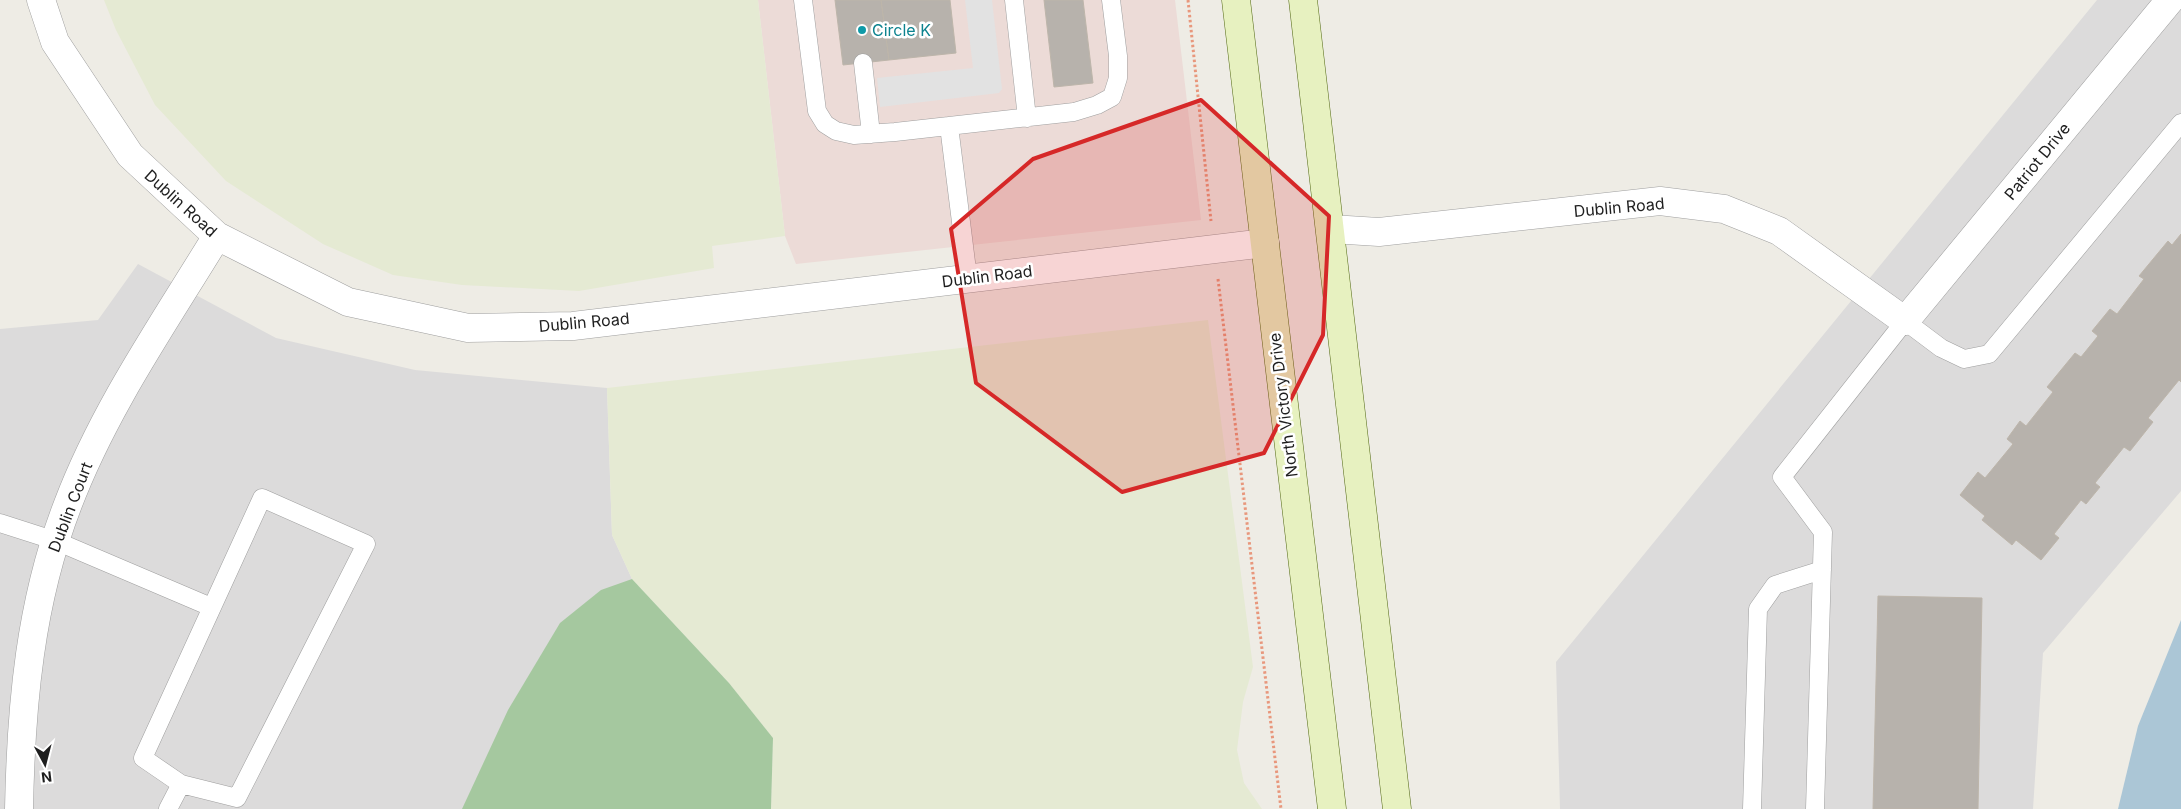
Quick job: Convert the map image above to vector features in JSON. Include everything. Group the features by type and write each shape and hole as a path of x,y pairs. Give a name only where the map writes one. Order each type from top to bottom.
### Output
{"main road":[{"name":"North Victory Drive","path":"1236,0 1332,809"},
{"path":"1304,0 1397,809"}],"street":[{"name":"Dublin Road","path":"41,0 55,42 130,155 217,236 348,302 468,328 573,326 1265,243"},
{"name":"Patriot Drive","path":"1905,321 2170,0"},
{"name":"Dublin Road","path":"1331,229 1378,232 1660,201 1724,209 1779,231 1905,321"},
{"name":"Dublin Court","path":"19,809 24,702 33,630 46,571 67,504 103,425 217,236"}],"lane":[{"path":"803,0 817,111 825,124 836,131 854,135 1028,118 1074,112 1098,105 1112,97 1118,78 1111,0"},
{"path":"1014,0 1028,118"},
{"path":"863,63 871,134"},
{"path":"1815,809 1823,532 1782,477 1905,321 1941,348 1964,359 1989,354 2181,123"},
{"path":"949,126 968,278"},
{"path":"262,498 366,544 237,798 181,784 143,758 262,498"},
{"path":"0,523 56,542 211,607"},
{"path":"1752,809 1758,609 1775,585 1822,570"},
{"path":"168,809 181,784"}],"path":[{"path":"1188,0 1214,248 1282,809"}],"highlighted area":[{"path":"1201,100 1329,216 1323,335 1264,453 1122,492 976,383 951,229 1033,159"}],"shaded area":[{"path":"758,0 1175,0 1201,220 796,264 785,236"},
{"path":"965,0 992,0 1002,89 999,93 880,107 877,78 973,68"},
{"path":"2097,0 2181,0 2181,491 2043,653 2033,809 1560,809 1556,662"},
{"path":"138,264 276,338 415,370 607,388 612,535 632,579 515,809 0,809 0,329 98,320"}],"green space":[{"path":"104,0 758,0 785,236 712,246 714,268 579,291 462,285 393,275 323,244 226,181 155,105 116,30"},
{"path":"1208,320 1253,667 1243,702 1237,750 1244,783 1262,809 771,809 773,738 729,683 632,579 612,535 607,388"},
{"path":"632,579 729,683 773,738 771,809 462,809 508,710 560,623 601,590"}],"water":[{"path":"2181,620 2181,809 2118,809 2138,726"}],"building":[{"name":"Circle K","path":"835,0 881,0 889,60 843,65"},
{"name":"Circle K","path":"881,0 950,0 956,53 889,60"},
{"path":"1044,0 1083,0 1093,83 1054,87"},
{"path":"2181,234 2181,382 2179,380 2148,418 2153,422 2130,451 2124,447 2095,483 2100,487 2086,504 2081,500 2054,534 2059,538 2041,560 2016,540 2012,545 1982,520 1985,516 1960,495 1978,472 1985,478 2013,444 2007,439 2020,421 2026,426 2053,392 2047,387 2075,353 2081,357 2098,336 2092,331 2110,309 2117,314 2144,279 2139,276 2168,241 2172,245"},
{"path":"1878,596 1982,598 1978,809 1873,809"}],"place":[{"name":"Circle K","path":"862,30"}]}
